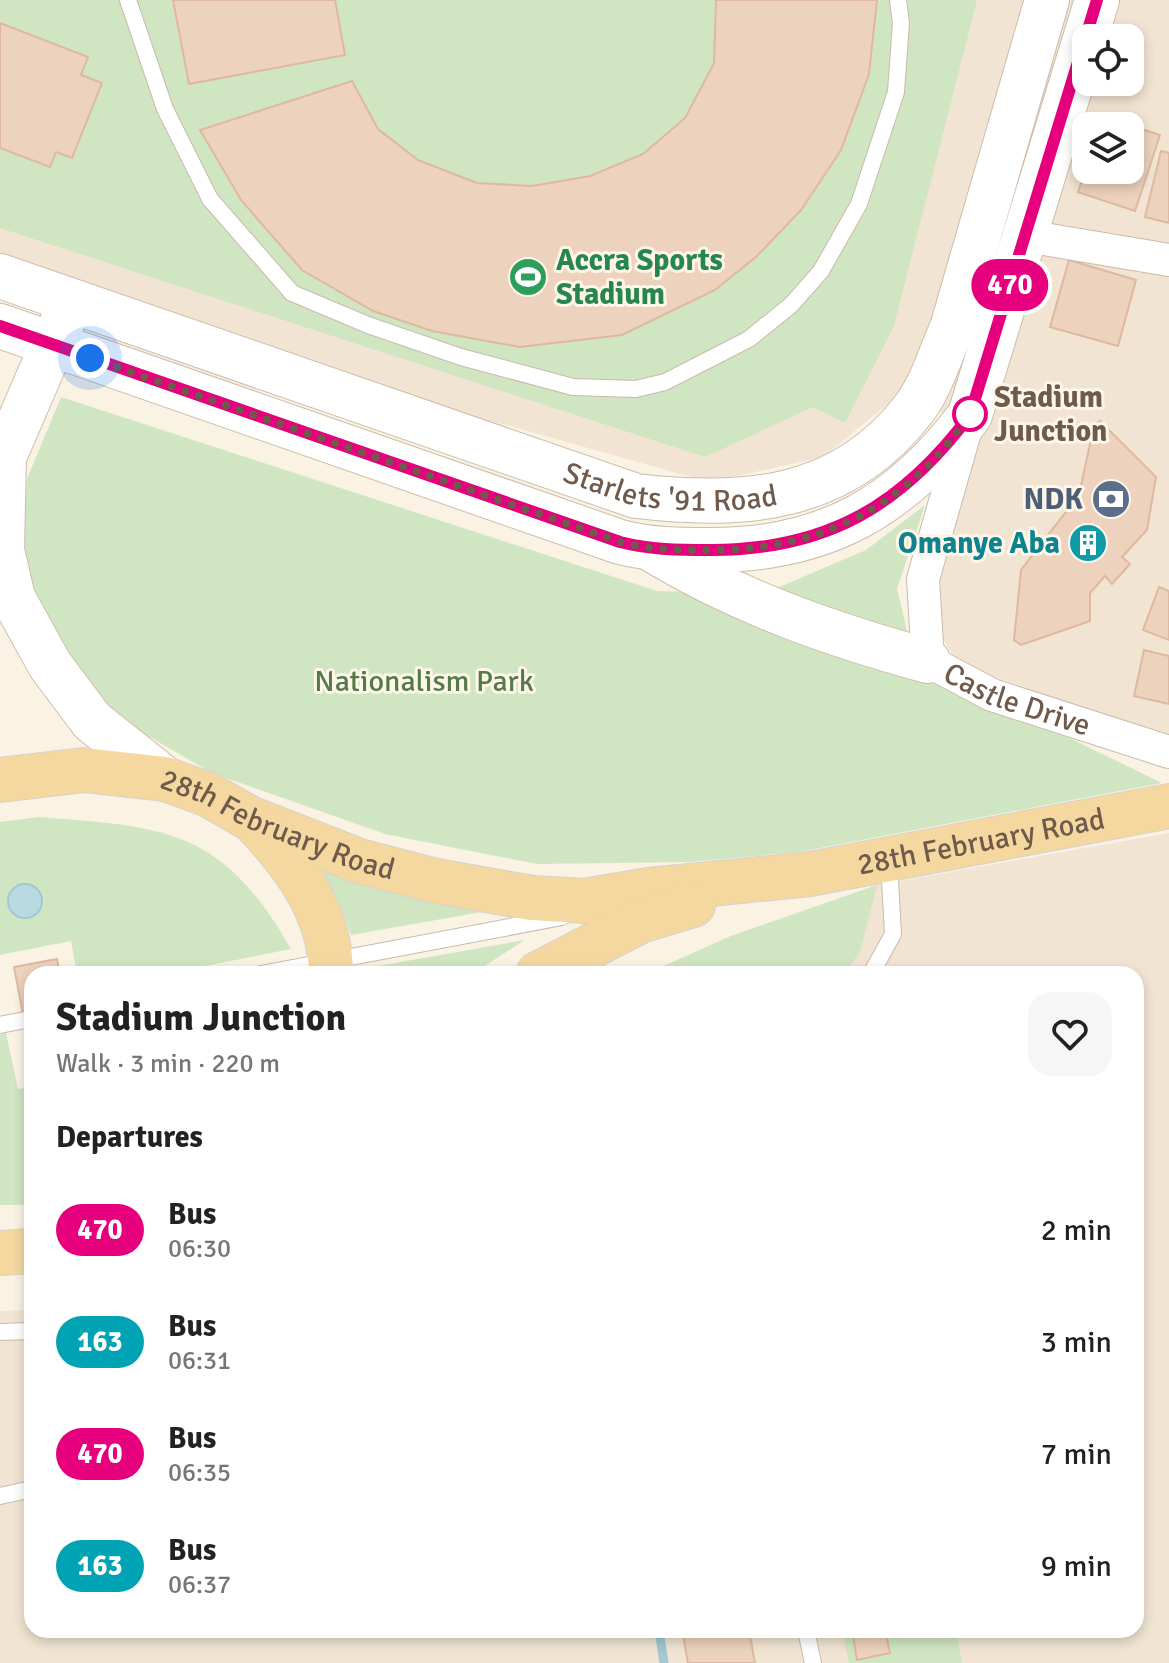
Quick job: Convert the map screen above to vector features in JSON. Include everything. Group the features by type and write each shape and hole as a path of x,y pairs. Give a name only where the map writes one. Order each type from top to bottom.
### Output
{"main road":[{"name":"Starlets '91 Road","path":"10,279 636,496 689,502 744,502 789,494 858,460 888,438 914,409 952,328 1047,0"},
{"name":"Starlets '91 Road","path":"1,330 654,550 741,550 795,543 840,528 886,502 917,478 970,415 1097,0"},
{"path":"1,330 10,279"},
{"name":"28th February Road","path":"71,301 72,352 34,394 4,457 2,550 13,598 50,665 92,721 165,779 209,795 249,818 359,861 436,881 532,898 584,901 649,890 795,876"},
{"path":"387,461 404,414"},
{"path":"654,550 745,600 850,639 928,661"},
{"path":"0,780 84,770 165,779"},
{"name":"28th February Road","path":"553,966 640,921 795,876 1169,806"},
{"path":"249,818 289,858 317,907 331,966"},
{"path":"0,1253 24,1252"}],"street":[{"path":"1026,236 1169,260"},
{"name":"Castle Drive","path":"970,415 923,579 928,661 992,695 1169,752"}],"lane":[{"path":"128,0 165,109 210,199 292,293 368,325 461,357 573,387 636,389 665,382 749,339 791,305 821,271 859,204 896,92 901,23 898,0"},
{"path":"875,966 893,934 889,857"},
{"path":"336,966 795,876"},
{"path":"0,1025 24,1020"},
{"path":"0,1332 24,1331"},
{"path":"0,1496 24,1491"},
{"path":"808,1638 813,1663"}],"shaded area":[{"name":"Accra Sports Stadium","path":"0,0 1169,0 1169,738 958,664 939,632 939,568 979,427 900,394 823,457 709,482 481,418 0,258"},
{"path":"1169,833 1169,1663 0,1663 0,1311 24,1310 24,1638 1144,1638 1144,966 664,966 731,936 877,885"}],"green space":[{"name":"Accra Sports Stadium","path":"0,0 977,0 894,326 845,423 813,407 705,457 0,228"},
{"name":"Nationalism Park","path":"61,397 657,591 763,594 866,550 925,505 897,589 915,663 1162,783 799,852 689,862 537,864 385,834 212,773 110,714 53,645 22,563 27,479"},
{"path":"39,817 123,825 188,842 215,857 241,879 266,909 291,949 205,966 76,966 71,941 0,955 0,822","holes":["22,884 40,894 41,905 36,914 19,917 8,905 9,894"]},
{"path":"306,853 521,905 351,935 337,898"},
{"path":"877,885 860,952 850,966 664,966 731,936"},
{"path":"525,940 484,966 378,966"},
{"path":"6,1033 18,1089 24,1088 24,1205 0,1205 0,1035"},
{"path":"844,1638 854,1638 858,1660 890,1653 887,1638 957,1638 962,1663 849,1663"}],"water":[{"path":"25,884 37,889 42,901 37,913 25,918 13,913 8,901 13,889"}],"building":[{"path":"173,0 335,0 345,55 189,84"},
{"path":"716,0 877,0 869,74 841,150 801,210 757,256 715,290 622,335 520,347 432,331 373,311 302,270 241,200 200,130 352,81 378,129 418,160 477,183 532,186 590,176 643,154 685,118 714,63"},
{"path":"0,23 88,57 81,75 102,83 72,158 56,152 50,167 0,148"},
{"path":"1144,130 1160,135 1144,184"},
{"path":"1161,151 1169,153 1169,223 1145,217"},
{"path":"1081,184 1144,184 1135,211 1078,192"},
{"path":"1069,260 1136,280 1118,346 1050,327"},
{"name":"Omanye Aba","path":"1100,421 1156,477 1147,530 1122,557 1130,564 1112,584 1105,576 1090,593 1090,621 1021,645 1014,640 1021,570 1079,495 1094,425"},
{"path":"1159,587 1169,591 1169,640 1143,630"},
{"path":"1144,650 1169,656 1169,704 1134,696"},
{"path":"57,959 58,966 24,966 24,1019 14,967"},
{"path":"683,1638 750,1638 755,1663 688,1663"},
{"path":"853,1638 887,1638 890,1653 857,1660"}],"waterway":[{"path":"660,1638 664,1663"}],"bus line":[{"name":"470","path":"0,326 620,542 654,550 741,550 795,543 840,528 886,502 930,465 970,415 1097,0"}],"place":[{"name":"Accra Sports Stadium","path":"528,277"},
{"name":"Stadium Junction","path":"970,414"},
{"name":"NDK","path":"1111,499"},
{"name":"Omanye Aba","path":"1088,543"}],"route":[{"path":"90,358 620,542 654,550 741,550 795,543 840,528 886,502 917,478 942,452 970,414"}]}
